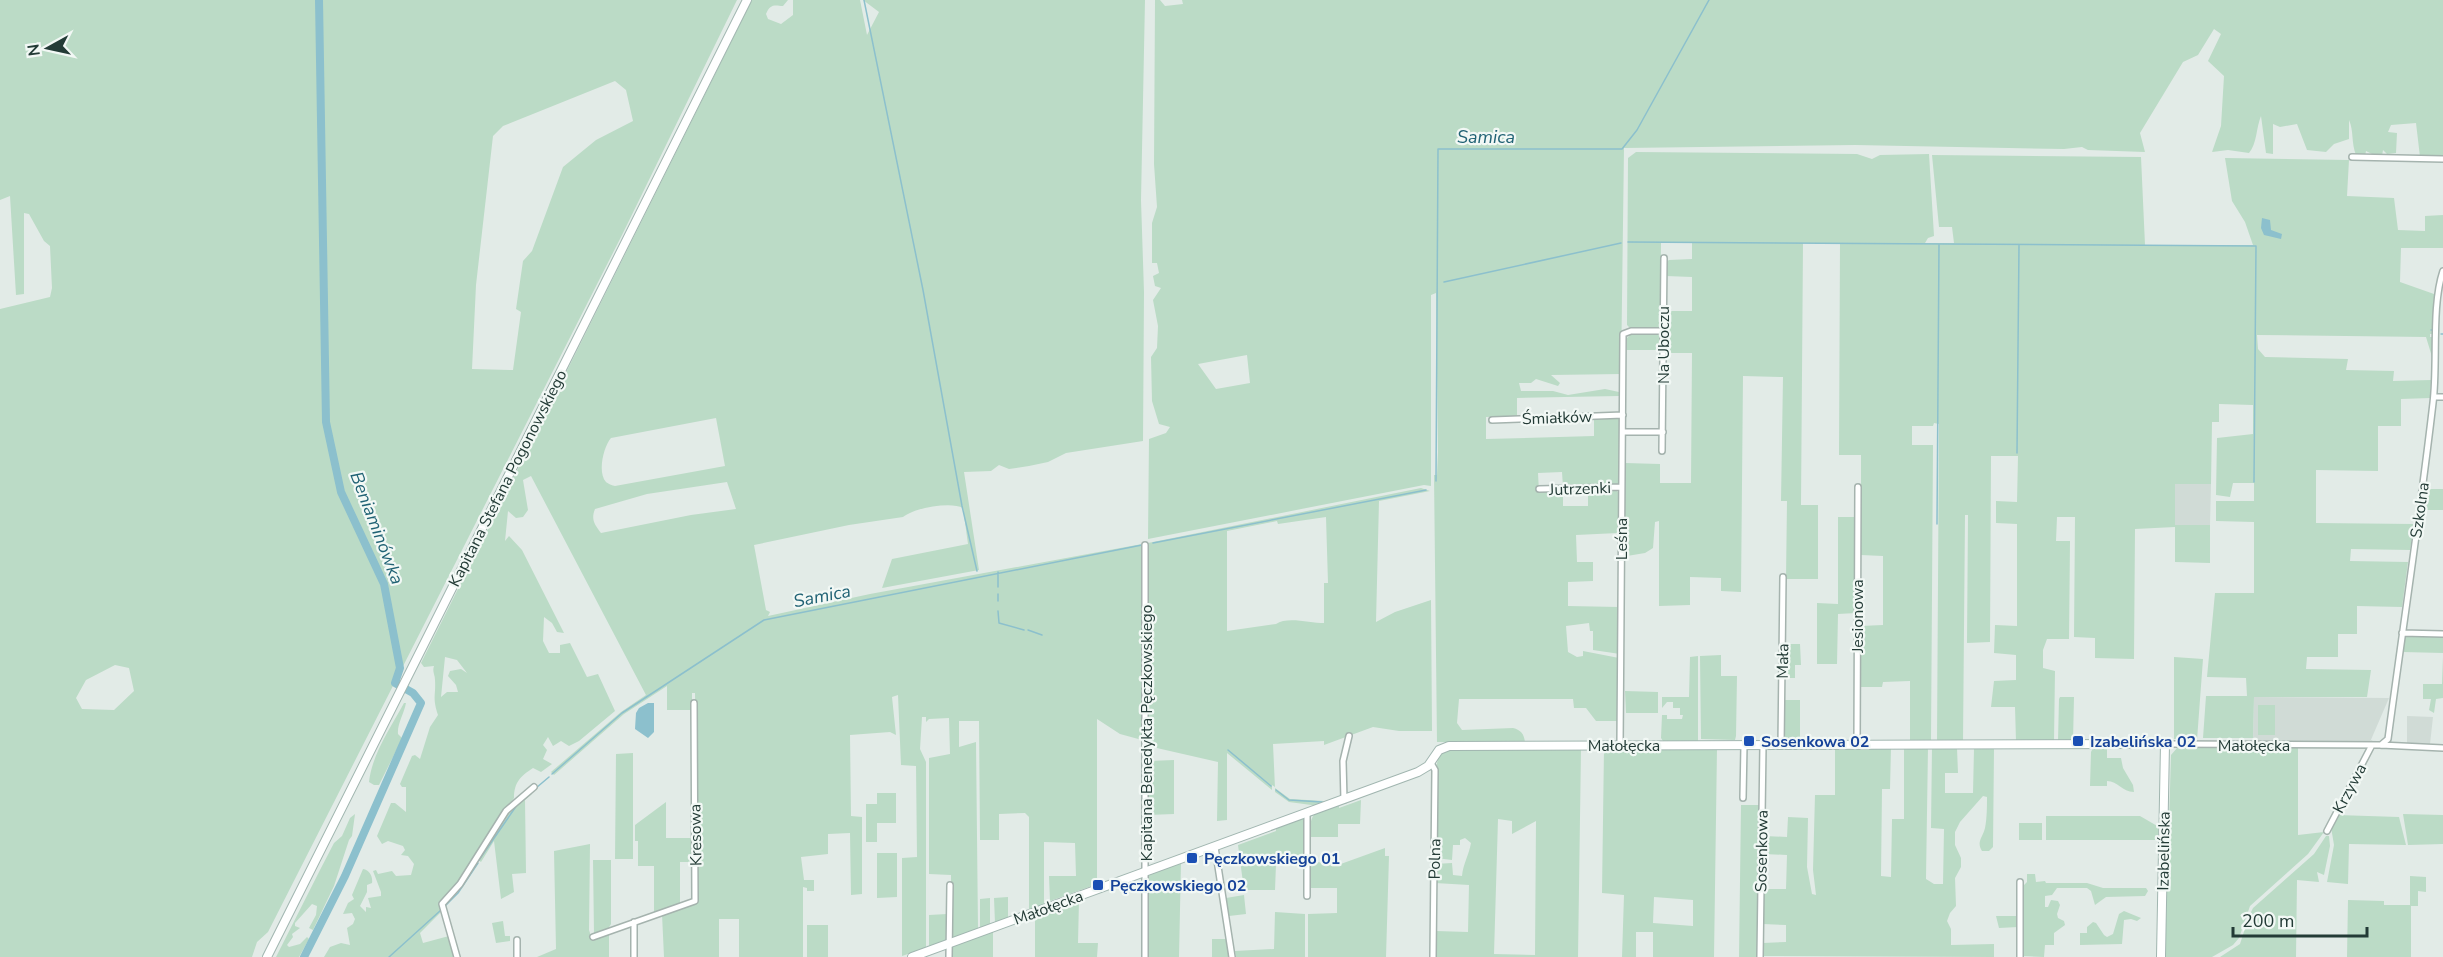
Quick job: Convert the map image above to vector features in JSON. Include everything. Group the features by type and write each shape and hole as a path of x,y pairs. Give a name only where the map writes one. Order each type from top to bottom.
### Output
{"street":[{"name":"Kapitana Stefana Pogonowskiego","path":"267,957 747,0"},
{"path":"2352,157 2443,159"},
{"name":"Na Uboczu","path":"1662,451 1664,258"},
{"name":"Szkolna","path":"2381,745 2388,739 2434,397 2438,301 2443,271"},
{"name":"Leśna","path":"1620,745 1623,334 1631,331 1663,331"},
{"path":"2434,397 2443,397"},
{"name":"Śmiałków","path":"1492,420 1623,415"},
{"path":"1623,432 1663,432"},
{"name":"Jutrzenki","path":"1539,489 1622,487"},
{"name":"Jesionowa","path":"1857,745 1858,487"},
{"name":"Kapitana Benedykta Pęczkowskiego","path":"1145,545 1145,957"},
{"name":"Mała","path":"1782,745 1783,577"},
{"path":"2402,633 2443,634"},
{"name":"Kresowa","path":"593,937 693,902 696,898 694,703"},
{"path":"1344,800 1343,761 1349,736"},
{"name":"Małołęcka","path":"912,957 1418,772 1431,763 1439,750 1452,746 2165,744 2381,745 2443,748"},
{"name":"Izabelińska","path":"2161,957 2165,744"},
{"path":"1743,798 1744,745"},
{"name":"Sosenkowa","path":"1760,957 1763,745"},
{"name":"Krzywa","path":"2327,831 2372,745"},
{"name":"Polna","path":"1431,763 1435,770 1433,957"},
{"path":"456,957 442,904 460,884 506,811 534,787"},
{"path":"1307,814 1307,896"},
{"path":"1215,847 1232,957"},
{"path":"2020,882 2020,957"},
{"path":"949,957 950,885"},
{"path":"634,922 634,957"},
{"path":"517,940 517,957"}],"shaded area":[{"path":"2175,483 2211,484 2210,525 2175,526"},
{"path":"2254,697 2389,698 2370,742 2253,741"},
{"path":"2407,716 2433,717 2430,744 2407,743"}],"green space":[{"path":"0,0 737,0 622,235 268,932 257,942 252,957 0,957 0,309 50,297 52,288 50,246 44,241 29,214 24,213 24,294 16,295 10,196 0,200","holes":["615,81 626,90 633,121 596,140 563,167 532,251 523,261 516,309 521,312 513,370 472,369 476,285 493,136 503,126","115,665 129,668 134,691 114,710 82,709 76,698 86,680"]},
{"path":"752,0 788,0 783,6 771,7 766,14 768,19 781,24 793,15 793,0 860,0 867,35 879,12 863,0 1145,0 1141,200 1144,292 1143,441 1066,453 1048,462 1029,466 1009,469 999,465 991,471 964,472 979,570 882,588 892,559 968,544 963,508 950,505 924,508 903,517 849,525 754,545 766,610 770,612 768,616 870,594 1142,544 1142,740 1120,734 1097,719 1097,884 1050,901 1049,876 1076,876 1075,843 1044,842 1044,904 1029,910 1029,817 1025,813 999,814 999,840 980,840 979,721 959,721 959,747 976,742 978,929 951,938 951,875 929,874 929,758 950,754 949,718 929,719 926,722 926,717 922,717 920,749 926,762 926,948 902,956 902,858 917,857 916,766 901,765 898,695 892,697 896,735 890,732 850,735 851,816 862,817 862,894 851,895 850,833 828,834 828,854 801,857 804,880 814,880 814,891 807,891 807,888 803,887 803,957 739,957 739,919 719,919 719,957 664,957 662,914 698,902 695,693 692,693 692,710 667,710 667,686 624,714 554,775 551,772 621,712 646,695 531,476 523,480 528,510 523,517 516,518 508,511 505,541 509,536 522,550 564,633 557,632 552,623 544,617 543,641 549,653 560,653 560,645 570,643 587,677 598,674 615,711 579,741 569,746 561,741 553,746 548,737 543,745 547,750 543,759 552,764 541,772 533,768 519,780 514,798 454,890 439,904 442,911 420,933 423,943 449,936 454,957 324,957 330,947 341,943 350,945 347,928 353,924 355,919 352,913 343,914 348,903 354,899 352,895 363,869 369,872 372,881 367,885 367,892 360,906 366,912 366,907 371,908 368,898 381,896 373,871 376,870 378,874 392,871 396,876 411,875 414,864 408,856 401,855 405,850 403,846 388,841 382,844 377,836 391,803 395,803 406,812 406,787 400,784 412,756 415,755 420,759 430,727 438,715 434,666 424,667 421,663","holes":["716,418 725,466 615,486 603,478 602,459 611,438","727,482 736,509 691,515 601,533 594,521 595,509 647,494","445,657 457,660 467,673 461,669 450,671 448,676 456,685 458,692 447,692 441,697"]},
{"path":"1155,0 1160,0 1165,6 1183,4 1182,0 2443,0 2443,156 2420,157 2416,123 2391,125 2388,132 2397,133 2396,153 2387,154 2383,150 2382,156 2366,151 2365,156 2356,155 2349,120 2349,139 2334,144 2326,152 2307,150 2297,124 2280,127 2273,124 2273,154 2266,153 2261,116 2254,145 2249,153 2228,150 2212,152 2221,126 2224,76 2208,61 2221,34 2214,29 2198,55 2183,62 2140,133 2145,152 2088,150 2082,147 2064,149 1855,145 1624,148 1621,374 1551,375 1560,383 1558,386 1536,379 1531,383 1519,383 1521,391 1553,391 1568,395 1605,389 1619,392 1619,396 1517,398 1517,416 1486,417 1486,439 1594,436 1594,419 1619,419 1619,483 1617,485 1563,487 1562,472 1538,473 1539,492 1563,492 1563,506 1588,506 1588,491 1616,490 1618,492 1618,533 1576,535 1577,562 1593,562 1593,581 1568,582 1568,606 1619,607 1620,654 1593,650 1593,631 1590,631 1589,623 1566,626 1568,652 1577,657 1583,656 1583,651 1619,658 1619,721 1596,721 1586,708 1574,708 1573,699 1459,699 1457,723 1462,730 1513,728 1522,733 1525,742 1437,742 1434,475 1437,475 1438,452 1436,293 1431,295 1431,486 1424,485 1148,539 1149,439 1166,433 1170,427 1159,424 1152,401 1151,357 1157,348 1158,326 1153,300 1161,288 1155,286 1153,276 1159,273 1157,263 1152,263 1152,223 1157,207 1154,164","holes":["1247,355 1250,383 1216,389 1198,364"]},
{"path":"1636,152 1857,154 1872,159 1880,155 1929,154 1934,236 1928,238 1925,243 1954,243 1952,227 1939,227 1932,155 2141,157 2145,245 2253,245 2245,222 2232,201 2225,158 2349,160 2347,196 2394,198 2398,230 2425,231 2425,216 2443,215 2443,248 2401,248 2400,282 2434,294 2433,334 2430,334 2430,337 2433,337 2433,360 2426,337 2257,335 2258,349 2265,357 2348,359 2346,370 2394,371 2393,381 2431,380 2430,398 2401,399 2401,426 2378,426 2378,471 2316,470 2316,523 2414,524 2410,550 2351,549 2350,561 2408,562 2402,607 2357,606 2357,634 2338,634 2338,657 2307,657 2306,669 2371,670 2367,697 2254,697 2253,738 2203,738 2206,696 2247,696 2246,678 2207,677 2215,593 2254,593 2254,522 2216,521 2216,501 2254,501 2254,483 2233,483 2230,497 2216,495 2217,438 2253,434 2253,405 2219,404 2219,422 2212,422 2211,484 2175,484 2175,525 2210,525 2210,563 2175,562 2175,527 2135,529 2134,659 2095,658 2095,638 2074,637 2075,517 2057,517 2056,541 2070,541 2069,639 2047,639 2043,650 2043,668 2055,671 2054,741 2016,741 2015,707 1991,707 1994,681 2016,680 2016,655 1994,653 1995,625 2017,626 2017,524 1996,523 1996,501 2017,502 2018,456 1991,456 1990,642 1967,643 1968,515 1965,515 1963,741 1937,741 1939,424 1934,423 1933,426 1912,426 1912,445 1933,445 1931,741 1910,741 1910,681 1883,682 1882,687 1861,687 1861,626 1883,625 1883,556 1861,555 1861,455 1839,455 1840,243 1803,243 1801,505 1818,505 1818,579 1786,579 1787,501 1781,501 1783,377 1743,376 1741,592 1721,591 1721,578 1690,577 1690,605 1659,606 1659,521 1655,522 1653,548 1645,553 1627,556 1624,553 1625,463 1660,464 1660,483 1691,483 1692,353 1666,353 1666,311 1692,311 1692,277 1666,276 1666,262 1692,259 1692,243 1661,243 1660,328 1630,328 1627,325 1628,158"},
{"path":"1630,335 1660,335 1660,350 1627,350 1627,338"},
{"path":"1421,488 1430,491 1379,501 1376,622 1395,612 1431,600 1432,731 1399,731 1373,727 1324,745 1324,741 1273,744 1275,787 1272,785 1272,790 1227,753 1227,820 1217,821 1218,762 1148,746 1148,543","holes":["1326,517 1328,583 1324,583 1324,623 1286,620 1276,624 1227,631 1227,531 1277,521 1278,524"]},
{"path":"2425,489 2443,489 2443,510 2422,510"},
{"path":"1838,517 1856,517 1856,613 1838,614 1837,664 1817,664 1817,603 1838,604"},
{"path":"2405,636 2443,637 2443,653 2403,652"},
{"path":"1785,644 1800,644 1801,665 1795,665 1795,678 1785,678"},
{"path":"1721,655 1721,676 1737,676 1736,736 1735,740 1701,739 1700,656"},
{"path":"1698,656 1698,741 1663,741 1661,738 1662,715 1667,715 1667,719 1682,719 1683,715 1680,715 1680,708 1673,708 1673,702 1667,702 1662,708 1662,697 1689,697 1690,657"},
{"path":"2174,657 2203,659 2197,740 2174,739"},
{"path":"2443,657 2443,698 2436,699 2434,713 2429,710 2431,699 2423,699 2423,684 2442,684"},
{"path":"1625,691 1658,692 1658,713 1626,713"},
{"path":"2060,697 2074,697 2073,741 2058,741"},
{"path":"1784,700 1800,700 1800,740 1784,740"},
{"path":"406,703 398,730 402,738 379,785 374,785 369,782 374,761"},
{"path":"2258,705 2275,705 2275,735 2258,735"},
{"path":"1835,747 1891,747 1890,789 1882,789 1881,876 1891,877 1892,819 1904,819 1904,747 1928,747 1926,879 1934,884 1943,884 1944,829 1931,828 1932,747 1957,748 1958,773 1945,773 1945,793 1973,793 1974,749 1994,749 1993,847 1989,851 1982,851 1980,845 1987,816 1987,797 1983,796 1960,822 1955,832 1955,845 1961,858 1961,867 1955,878 1956,906 1947,921 1951,929 1951,945 1994,944 1994,957 1763,956 1763,943 1786,942 1786,925 1763,924 1764,889 1786,889 1787,855 1764,854 1765,836 1787,837 1788,817 1808,818 1807,867 1812,894 1816,895 1813,870 1815,795 1835,795"},
{"path":"2298,747 2298,835 2324,832 2308,854 2250,906 2239,938 2233,945 2212,957 2165,957 2171,755 2177,748"},
{"path":"1581,748 1578,957 1435,957 1436,931 1468,932 1469,885 1435,883 1435,864 1452,863 1453,875 1462,876 1471,843 1465,838 1460,840 1460,845 1453,845 1452,860 1436,858 1437,763 1440,753 1448,749","holes":["1498,819 1512,821 1512,834 1536,821 1535,955 1494,954"]},
{"path":"1604,748 1717,748 1714,957 1653,957 1653,932 1636,932 1636,957 1622,957 1624,895 1602,893","holes":["1654,897 1693,900 1693,926 1653,923"]},
{"path":"2093,748 2107,748 2107,758 2121,758 2134,792 2111,781 2107,781 2107,786 2090,786"},
{"path":"633,753 633,859 615,859 616,754"},
{"path":"1174,760 1174,814 1148,815 1149,761"},
{"path":"1275,788 1290,799 1324,801 1324,805 1289,802 1275,792"},
{"path":"532,790 532,794 525,800 526,873 512,874 514,892 501,899 494,841 481,862 478,860 510,808"},
{"path":"877,793 896,793 896,823 877,823 877,842 866,842 866,804 877,804"},
{"path":"1361,800 1360,824 1338,824 1338,837 1310,837 1311,821 1315,814"},
{"path":"666,802 666,838 694,838 694,862 680,862 680,904 654,913 654,866 638,866 638,841 635,841 635,825"},
{"path":"1741,805 1760,805 1757,957 1739,957"},
{"path":"355,814 352,836 334,886 313,930 309,928 316,915 317,906 312,904 295,923 295,926 300,928 292,934 293,937 287,945 289,947 300,944 307,937 309,939 299,957 276,957 334,843 342,836 350,818"},
{"path":"2403,814 2443,815 2443,844 2408,845"},
{"path":"2337,815 2399,817 2406,845 2349,844 2348,884 2327,882 2334,845 2331,827"},
{"path":"2046,816 2140,816 2159,827 2158,840 2046,840"},
{"path":"1301,818 1306,821 1306,865 1276,864 1275,890 1244,890 1238,845 1276,831 1276,828"},
{"path":"2019,823 2042,823 2042,840 2019,840"},
{"path":"2326,836 2329,836 2330,846 2324,875 2317,872 2319,882 2297,880 2296,957 2220,957 2240,944 2253,908 2314,854"},
{"path":"590,844 589,930 592,939 609,933 609,957 537,957 556,949 554,851"},
{"path":"1385,848 1385,856 1389,856 1386,957 1308,957 1308,914 1337,913 1337,888 1311,888 1311,862 1337,863 1338,865"},
{"path":"877,853 897,853 897,897 877,898"},
{"path":"593,860 611,860 611,924 608,929 594,934"},
{"path":"1181,862 1179,957 1148,957 1149,873"},
{"path":"2027,874 2035,874 2036,882 2087,883 2103,888 2146,888 2148,891 2145,896 2106,897 2095,905 2091,891 2087,888 2057,888 2052,895 2045,896 2045,907 2048,907 2051,900 2058,901 2060,905 2058,918 2064,921 2065,925 2054,933 2054,945 2045,945 2044,957 2023,956 2024,885 2027,882"},
{"path":"2410,876 2426,877 2426,892 2418,891 2418,906 2411,906 2411,957 2347,957 2348,900 2384,901 2384,905 2410,905"},
{"path":"1244,895 1246,914 1229,916 1226,898"},
{"path":"1008,897 1008,918 995,923 994,898"},
{"path":"990,898 990,924 980,928 980,899"},
{"path":"1079,900 1078,943 1098,943 1097,957 1035,957 1035,916"},
{"path":"2124,911 2141,918 2137,921 2124,920 2122,944 2080,945 2080,933 2087,933 2087,927 2093,922 2107,937 2113,934 2119,914"},
{"path":"1275,912 1305,914 1305,957 1236,957 1235,951 1274,949"},
{"path":"947,914 947,940 929,946 929,915"},
{"path":"1996,916 2018,916 2018,927 1999,928"},
{"path":"503,921 505,936 510,936 510,941 496,943 492,923"},
{"path":"807,925 828,925 828,957 807,957"},
{"path":"993,930 993,957 951,957 951,947"},
{"path":"1212,939 1228,939 1230,957 1212,957"}],"water":[{"path":"2262,218 2270,220 2271,230 2282,234 2281,239 2264,235 2261,228"},
{"path":"648,703 654,703 654,732 648,738 635,729 636,713 639,708"}],"waterway":[{"name":"Beniaminówka","path":"304,957 345,876 421,703 413,693 395,683 400,668 384,584 341,492 326,422 319,0"},
{"path":"864,0 923,290 962,506 977,571"},
{"name":"Samica","path":"1436,481 1438,149 1622,149 1637,130 1709,0"},
{"path":"1628,242 2256,246 2254,482"},
{"path":"1444,282 1621,243"},
{"path":"1937,524 1939,244"},
{"path":"2017,453 2019,245"},
{"name":"Samica","path":"1153,543 1426,490"},
{"name":"Samica","path":"552,774 622,713 764,620 1142,545"},
{"path":"998,572 998,587"},
{"path":"998,594 998,601"},
{"path":"998,611 999,623 1024,630"},
{"path":"1028,630 1042,635"},
{"path":"1228,750 1271,786"},
{"name":"Samica","path":"536,788 549,777"},
{"path":"1276,790 1289,800 1322,802"},
{"name":"Samica","path":"479,860 517,805"},
{"name":"Samica","path":"445,906 458,893 478,863"},
{"name":"Samica","path":"389,957 441,910"}],"place":[{"name":"Sosenkowa 02","path":"1749,741"},
{"name":"Izabelińska 02","path":"2078,741"},
{"name":"Pęczkowskiego 01","path":"1192,858"},
{"name":"Pęczkowskiego 02","path":"1098,885"}]}
